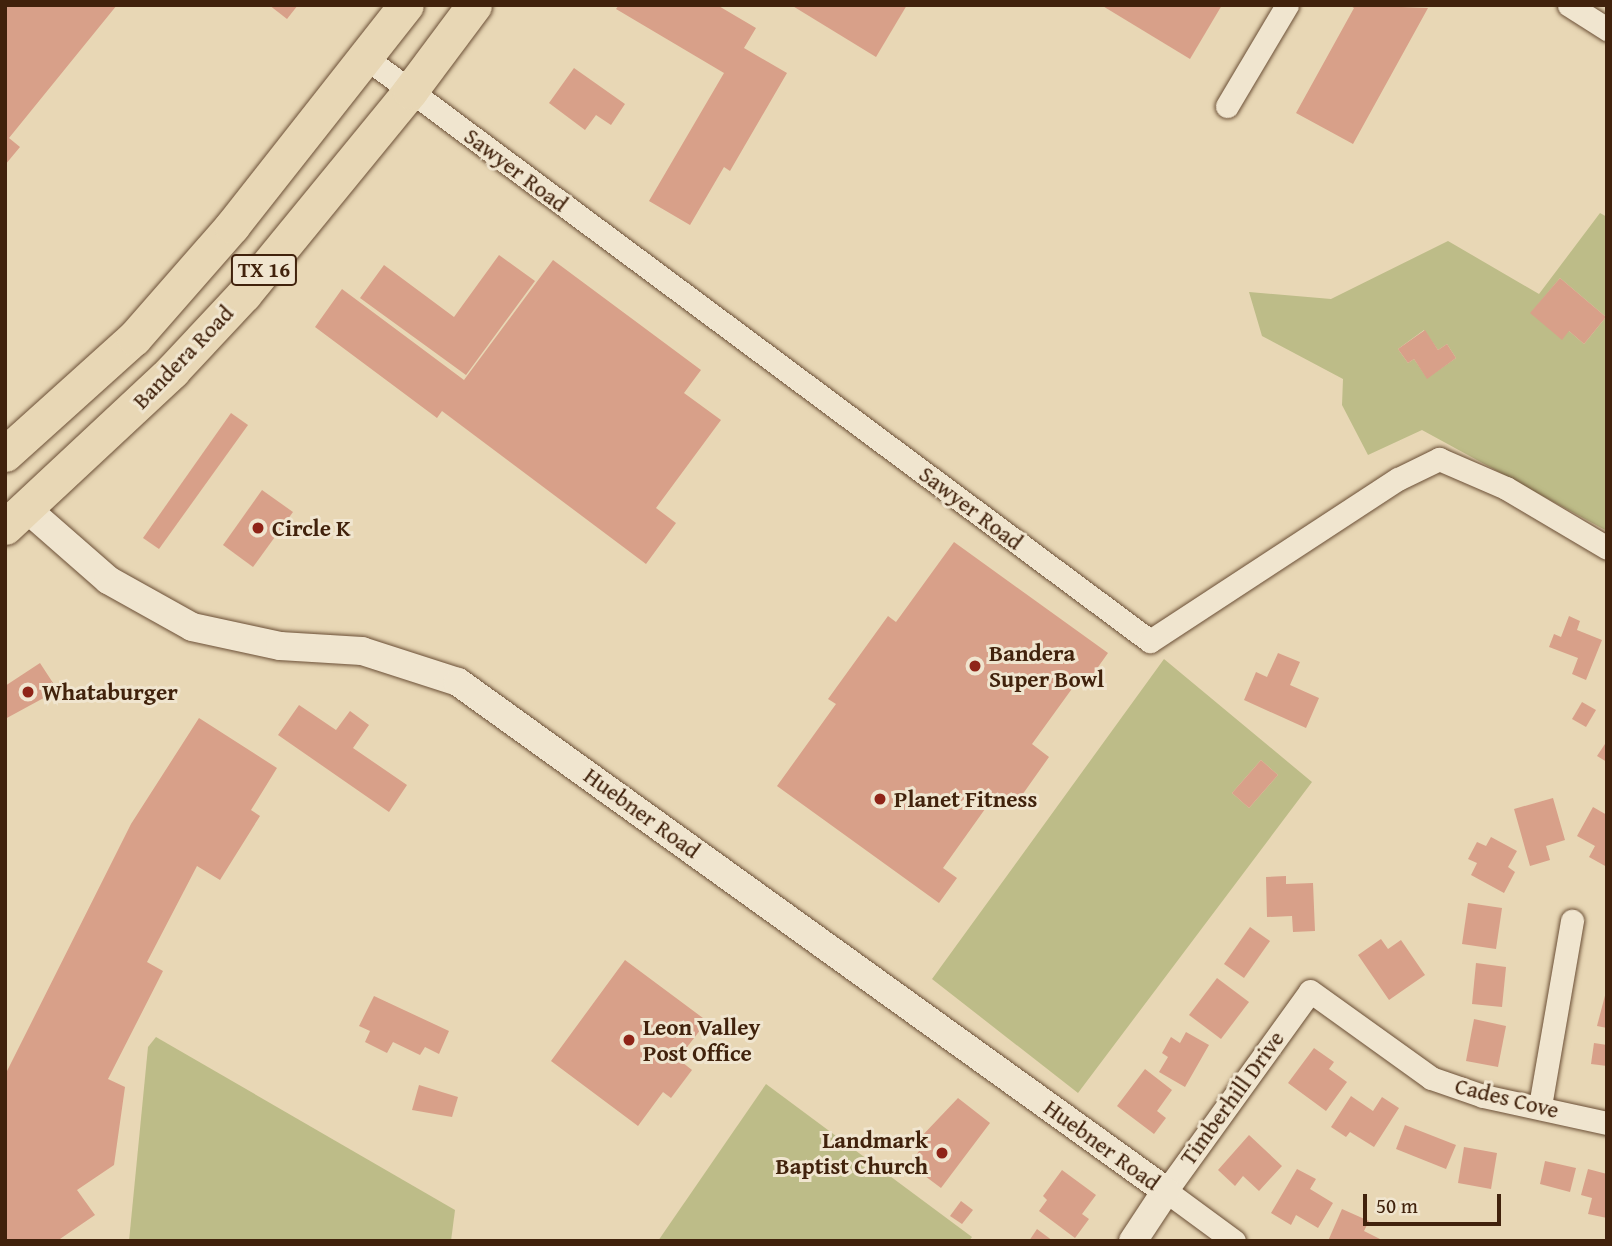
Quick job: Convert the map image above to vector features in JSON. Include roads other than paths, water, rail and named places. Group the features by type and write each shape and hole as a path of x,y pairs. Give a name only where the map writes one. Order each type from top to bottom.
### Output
{"main road":[{"name":"TX 16","path":"5,454 134,338 232,226 406,5"},
{"name":"Bandera Road","path":"13,509 172,371 244,294 410,91 474,5"}],"street":[{"path":"1227,106 1287,5"},
{"path":"1569,5 1607,29"},
{"name":"Sawyer Road","path":"365,57 1150,641 1398,479 1439,459 1506,488 1607,548"},
{"name":"Huebner Road","path":"13,509 108,580 192,626 280,646 362,651 458,682 1234,1241"},
{"path":"1540,1106 1572,921"},
{"name":"Timberhill Drive","path":"1133,1241 1310,991"},
{"name":"Cades Cove","path":"1310,991 1431,1078 1483,1096 1540,1106 1607,1123"}],"place":[{"name":"Circle K","path":"258,528"},
{"name":"Bandera Super Bowl","path":"975,666"},
{"name":"Whataburger","path":"28,692"},
{"name":"Planet Fitness","path":"880,799"},
{"name":"Leon Valley Post Office","path":"629,1040"},
{"name":"Landmark Baptist Church","path":"942,1153"}]}
